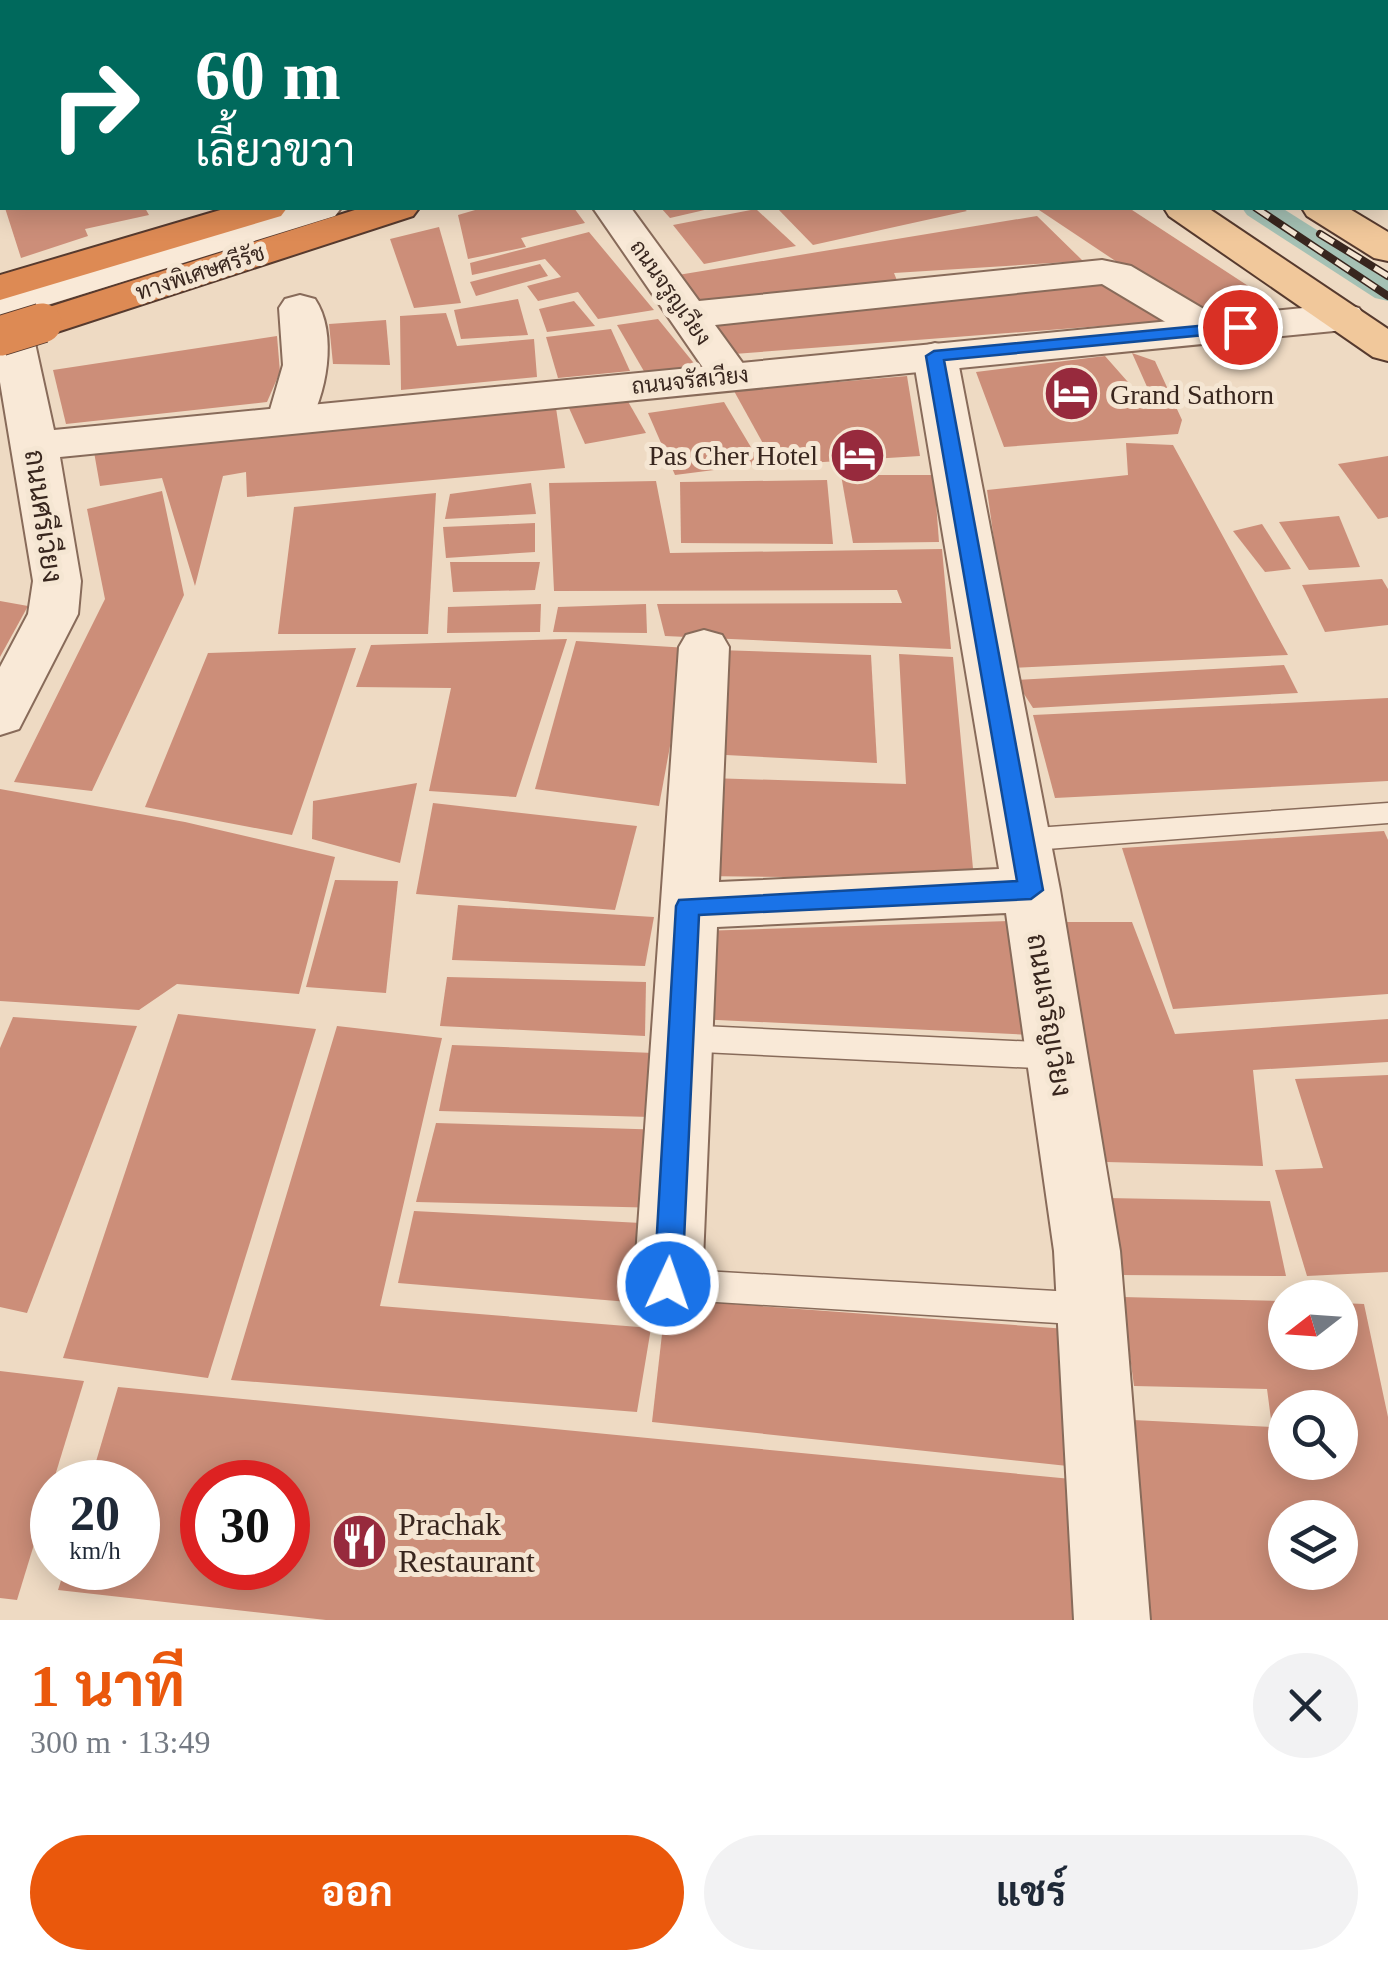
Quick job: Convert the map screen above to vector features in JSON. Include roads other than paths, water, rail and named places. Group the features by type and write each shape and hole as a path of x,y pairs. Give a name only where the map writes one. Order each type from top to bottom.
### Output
{"highway":[{"name":"ทางพิเศษศรีรัช","path":"1,296 262,210"},
{"name":"ทางพิเศษศรีรัช","path":"1,296 390,210"}],"main road":[{"path":"1187,210 1388,325"},
{"path":"1324,210 1388,249"},
{"path":"1364,210 1388,224"},
{"path":"1232,238 1388,348"}],"street":[{"path":"1,296 227,210"},
{"path":"1,296 315,210"},
{"name":"ถนนจรูญเวียง","path":"613,210 730,376"},
{"path":"688,315 1102,272 1117,275 1209,330"},
{"name":"ถนนศรีเวียง","path":"0,716 53,614 57,581 36,446 1,296"},
{"path":"289,420 306,377 307,348 300,308"},
{"name":"ถนนจรัสเวียง","path":"36,446 1344,317"},
{"name":"ถนนเจริญเวียง","path":"934,356 1026,865 1087,1251 1112,1620"},
{"path":"668,1284 704,647"},
{"path":"688,906 1026,865"}],"lane":[{"path":"1026,865 1388,813"},
{"path":"681,1038 1057,1056"},
{"path":"668,1284 1091,1309"}],"waterway":[{"path":"1262,210 1388,290"}],"railway":[{"path":"1259,210 1388,296"},
{"path":"1320,234 1388,276"}],"place":[{"name":"Grand Sathorn","path":"1071,394"},
{"name":"Pas Cher Hotel","path":"857,455"},
{"name":"Prachak Restaurant","path":"359,1542"}]}
